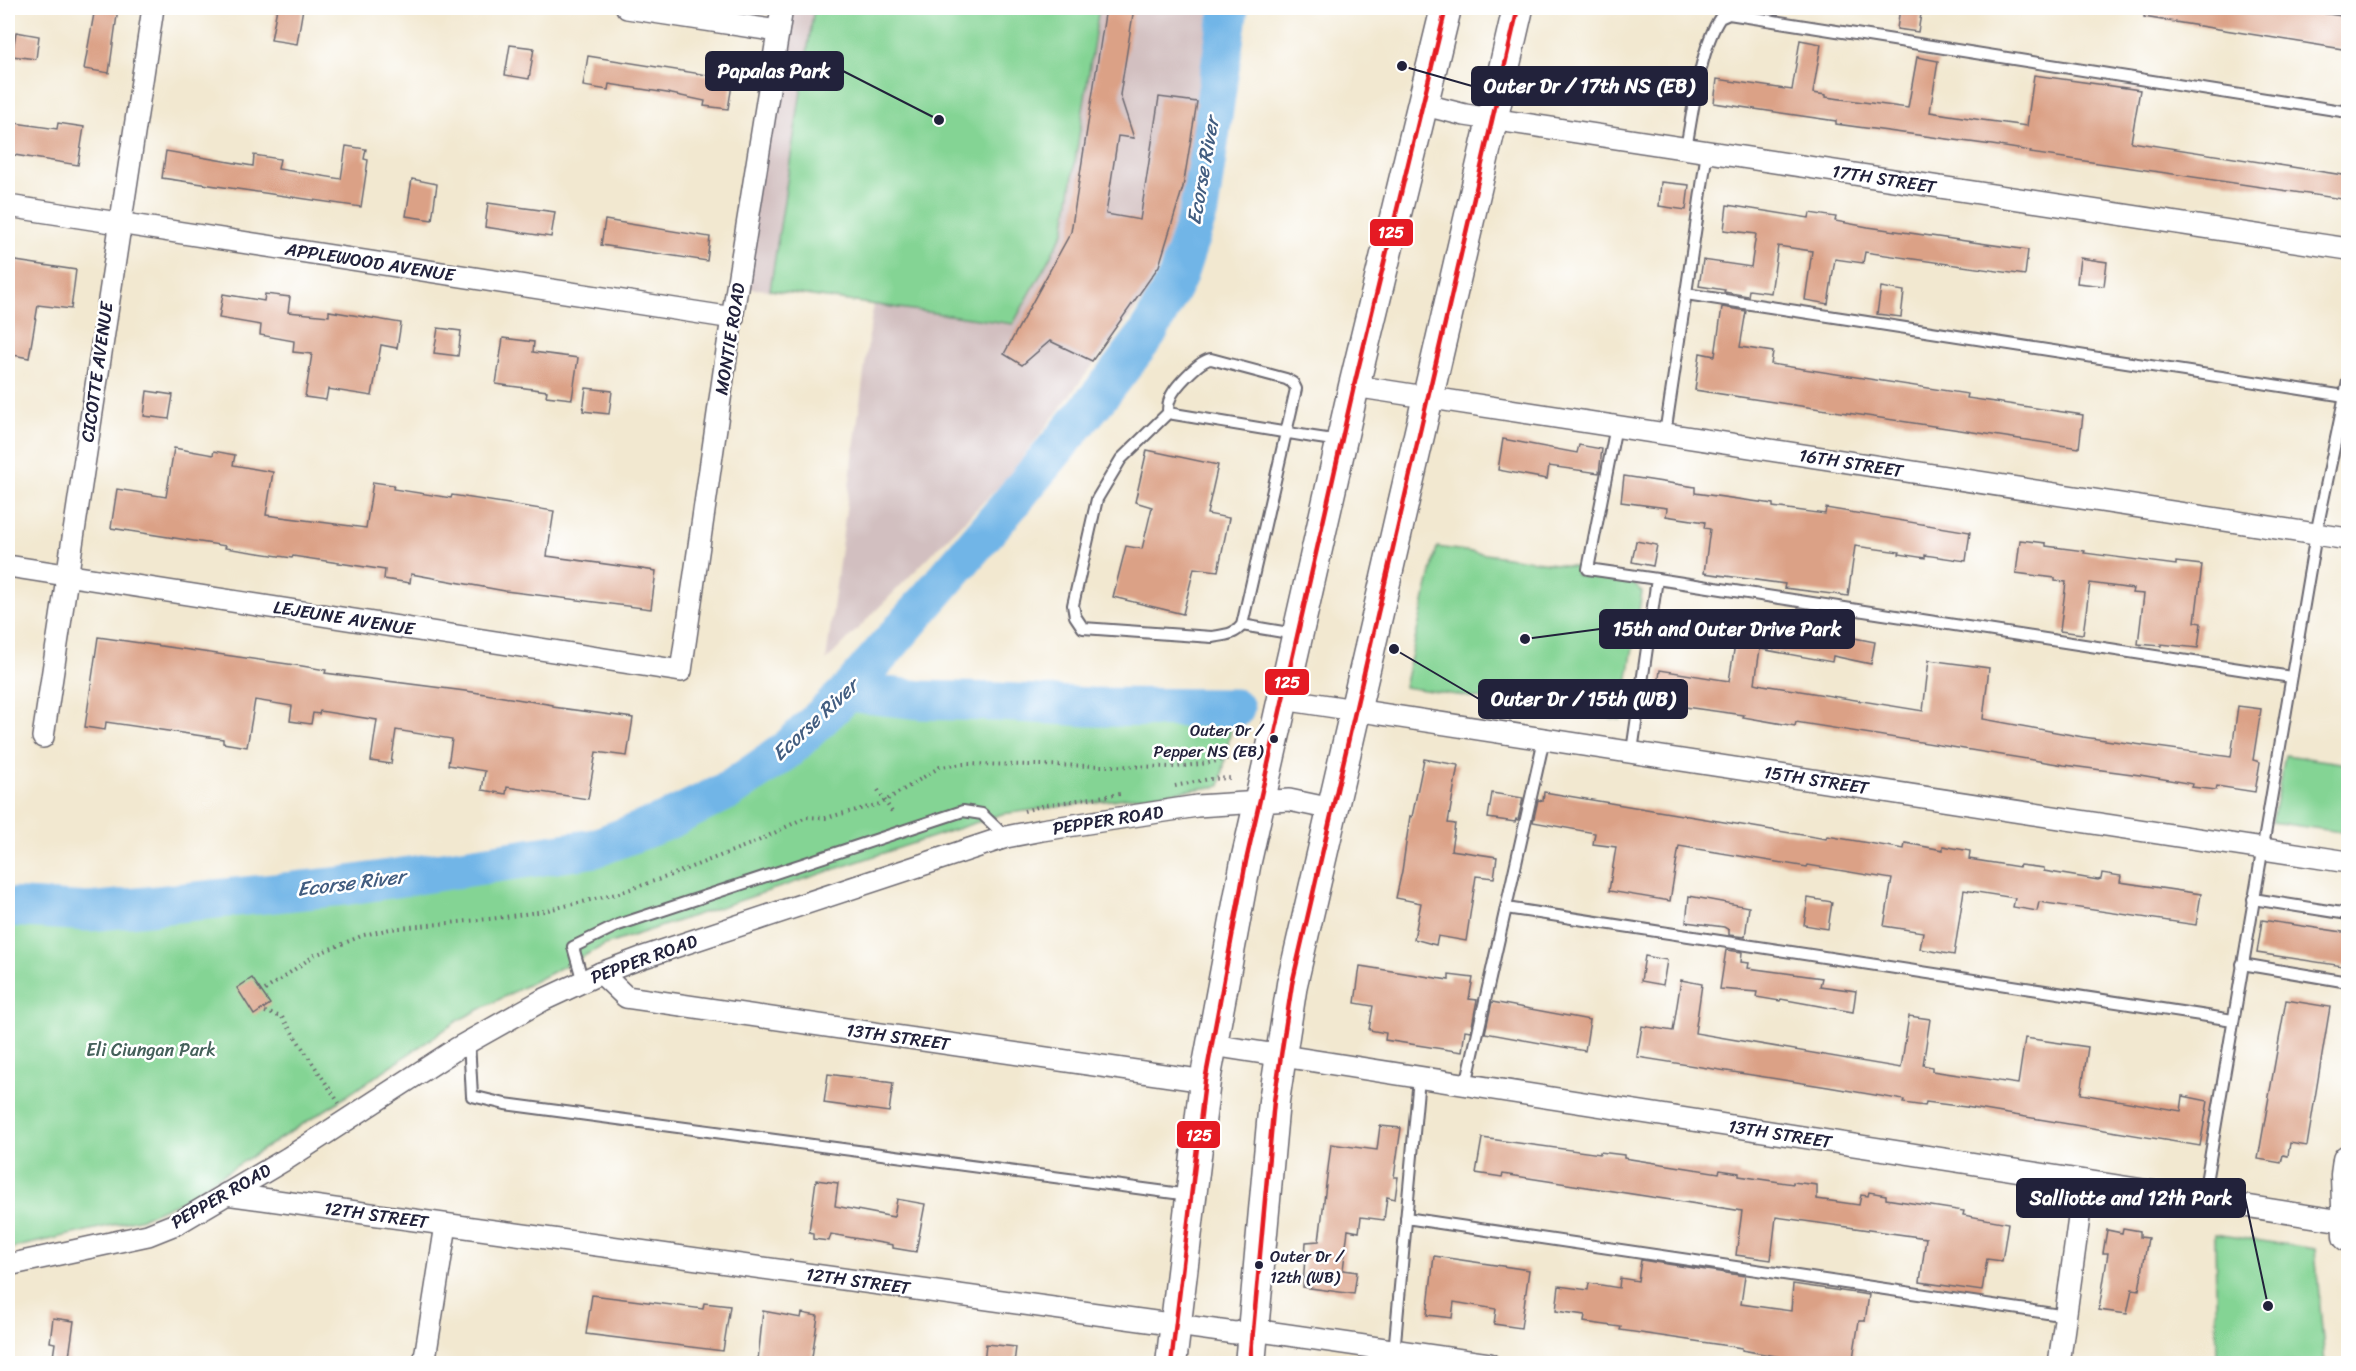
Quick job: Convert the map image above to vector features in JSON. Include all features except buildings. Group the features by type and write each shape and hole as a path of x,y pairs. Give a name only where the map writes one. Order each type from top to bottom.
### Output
{"main road":[{"path":"1171,1364 1174,1324 1205,1082 1244,872 1354,386 1446,8"},
{"path":"1250,1364 1274,1101 1292,984 1518,8"},
{"path":"2349,1160 2346,1175 2349,1236"}],"street":[{"name":"CICOTTE AVENUE","path":"43,736 153,8"},
{"path":"627,8 778,31"},
{"name":"MONTIE ROAD","path":"681,671 782,8"},
{"name":"17TH STREET","path":"1421,105 1491,119 2349,249"},
{"name":"APPLEWOOD AVENUE","path":"8,206 733,318"},
{"name":"16TH STREET","path":"1354,386 2349,539"},
{"name":"LEJEUNE AVENUE","path":"8,566 681,671"},
{"name":"15TH STREET","path":"1283,699 2349,862"},
{"name":"PEPPER ROAD","path":"8,1264 148,1235 178,1223 288,1158 386,1092 469,1041 543,1000 592,977 1006,837 1197,806 1289,800 1332,809"},
{"name":"13TH STREET","path":"592,977 626,998 1205,1082"},
{"name":"13TH STREET","path":"1212,1045 2348,1222"},
{"path":"2060,1364 2084,1182"},
{"name":"12TH STREET","path":"226,1194 1236,1333 1253,1330 1393,1357 1489,1364"},
{"path":"424,1363 446,1225"}],"lane":[{"path":"1665,434 1686,294 1697,150 1711,37 1720,18 1729,14 2349,112"},
{"path":"1686,294 2345,396"},
{"path":"1211,359 1286,379 1293,383 1296,389 1242,625 1238,631 1212,637 1083,628 1075,616 1073,605 1097,499 1121,459 1168,413 1170,397 1196,367 1211,359"},
{"path":"2203,1200 2316,534 2349,381"},
{"path":"1168,413 1342,441"},
{"path":"1616,426 1588,569 2291,677"},
{"path":"1632,752 1657,579"},
{"path":"1242,625 1298,634"},
{"path":"1466,1085 1544,738"},
{"path":"592,977 573,947 618,925 963,811 982,814 1006,837"},
{"path":"2253,898 2349,914"},
{"path":"1506,908 2233,1020"},
{"path":"2242,964 2349,982"},
{"path":"469,1041 472,1096 505,1104 1191,1195"},
{"path":"1393,1357 1419,1077"},
{"path":"1406,1218 2067,1316"},
{"path":"424,1363 429,1364"}],"path":[{"path":"265,990 315,955 364,936 390,929 434,926 533,913 616,894 758,841 806,817 825,818 860,810 885,800 940,767 964,764 1176,767 1243,755"},
{"path":"878,790 894,815"},
{"path":"265,1012 282,1017 339,1103"}],"shaded area":[{"path":"782,8 1209,8 1191,163 1178,226 1145,297 1006,479 826,661 873,305 770,290 738,288"}],"green space":[{"path":"814,8 1099,8 1064,232 1013,324 770,290"},
{"path":"1437,547 1576,567 1576,575 1633,583 1642,592 1621,720 1404,687"},
{"name":"Eli Ciungan Park","path":"848,692 1042,705 1235,708 1220,786 1002,814 605,945 459,1020 330,1107 179,1202 143,1218 8,1249 8,907 89,912 343,886 595,848 666,821 731,789 787,750"},
{"path":"2285,755 2348,764 2348,833 2272,822"},
{"path":"2215,1234 2315,1249 2325,1363 2217,1363"}],"waterway":[{"name":"Ecorse River","path":"8,907 89,912 343,886 595,848 666,821 731,789 787,750 848,692 1004,511 1148,333 1177,278 1199,211 1229,8"},
{"path":"848,692 922,700 1090,707 1235,708"}],"transit line":[{"name":"125","path":"1171,1364 1205,1081 1246,861 1354,386 1446,8"},
{"name":"125","path":"1250,1364 1274,1101 1292,984 1518,8"}],"place":[{"name":"Outer Dr / 17th NS (EB)","path":"1402,66"},
{"name":"Papalas Park","path":"939,120"},
{"name":"15th and Outer Drive Park","path":"1525,639"},
{"name":"Outer Dr / 15th (WB)","path":"1394,649"},
{"name":"Outer Dr / Pepper NS (EB)","path":"1274,739"},
{"name":"Outer Dr / 12th (WB)","path":"1259,1265"},
{"name":"Salliotte and 12th Park","path":"2268,1306"}]}
